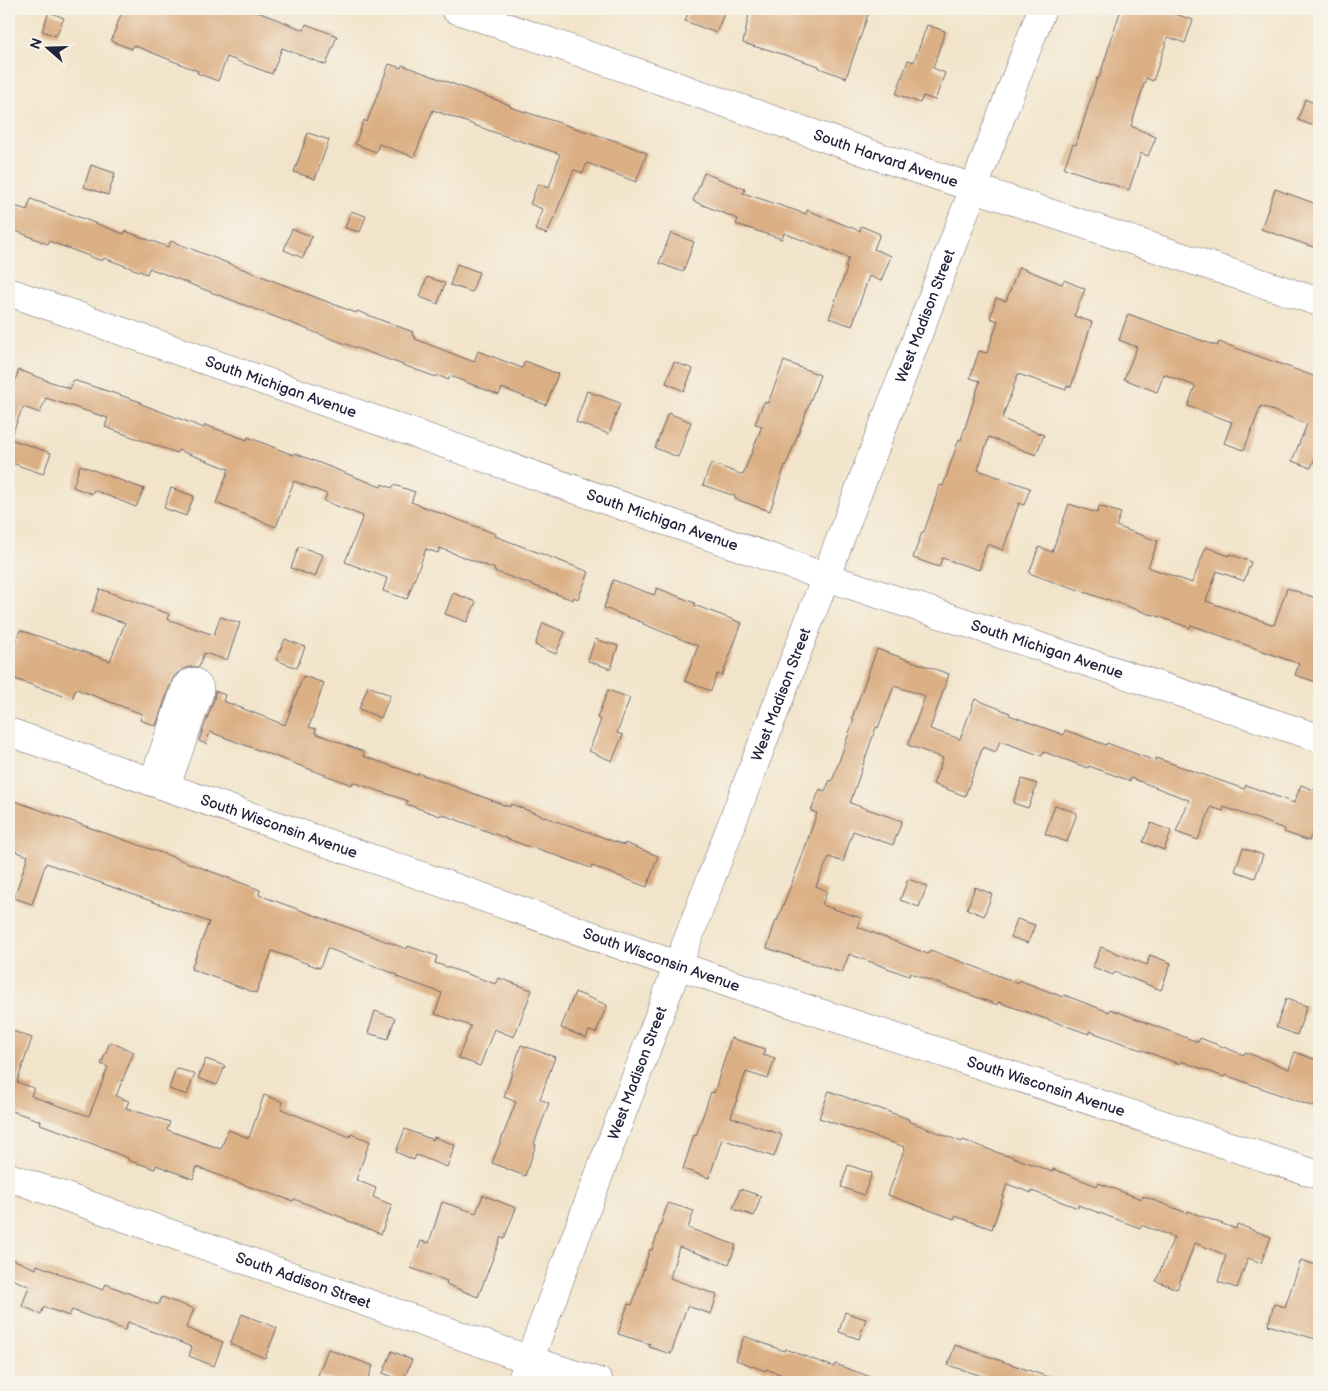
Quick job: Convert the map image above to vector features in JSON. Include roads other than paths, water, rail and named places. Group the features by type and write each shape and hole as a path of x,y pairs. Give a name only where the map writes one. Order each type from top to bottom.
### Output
{"street":[{"name":"South Harvard Avenue","path":"455,9 974,189 1319,302"},
{"name":"West Madison Street","path":"526,1371 678,965 1042,9"},
{"name":"South Michigan Avenue","path":"9,292 826,577 1319,738"},
{"name":"South Wisconsin Avenue","path":"9,732 743,988 1319,1175"},
{"name":"South Addison Street","path":"9,1177 526,1371 599,1382"}]}
